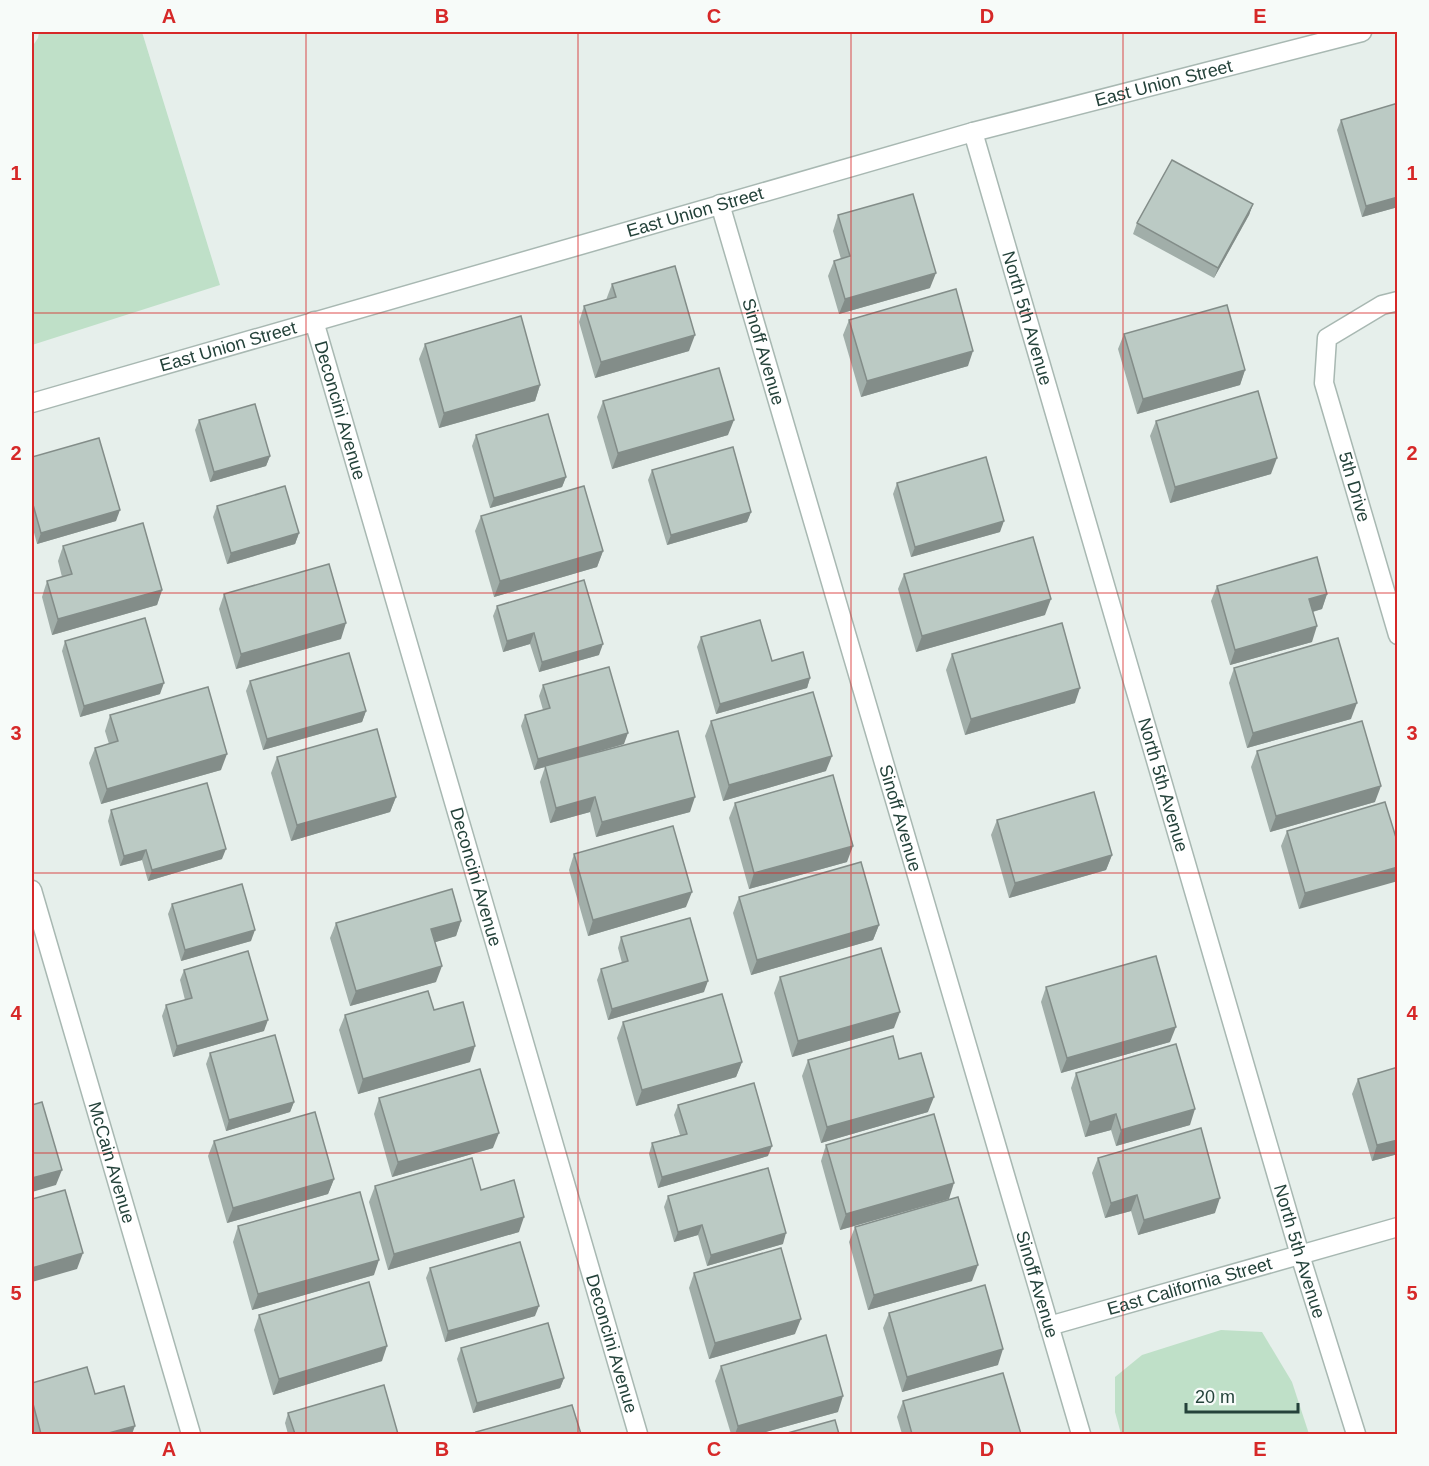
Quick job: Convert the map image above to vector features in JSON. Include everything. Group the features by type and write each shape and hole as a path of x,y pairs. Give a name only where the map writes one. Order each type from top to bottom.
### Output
{"street":[{"name":"East Union Street","path":"32,403 973,132 1362,32"},
{"name":"North 5th Avenue","path":"973,132 1300,1255 1356,1434"},
{"name":"Sinoff Avenue","path":"720,204 1081,1434"},
{"name":"5th Drive","path":"1398,301 1382,305 1327,338 1324,383 1398,635"},
{"name":"Deconcini Avenue","path":"314,321 638,1434"},
{"name":"McCain Avenue","path":"32,890 191,1434"},
{"name":"East California Street","path":"1049,1326 1398,1227"}],"green space":[{"path":"39,32 142,32 220,285 32,345 32,47"},
{"path":"1221,1330 1262,1332 1292,1382 1309,1434 1121,1434 1115,1412 1115,1377 1142,1355"}],"building":[{"path":"1398,103 1398,197 1366,206 1341,120"},
{"path":"1172,160 1253,204 1218,268 1137,223"},
{"path":"913,194 936,273 845,299 834,261 850,256 838,215"},
{"path":"675,266 695,335 601,362 584,306 616,297 612,284"},
{"path":"956,289 973,351 867,381 849,320"},
{"path":"1227,305 1245,370 1143,399 1124,334"},
{"path":"521,316 540,385 444,413 425,344"},
{"path":"719,368 734,420 618,453 603,401"},
{"path":"1258,391 1277,458 1175,487 1156,421"},
{"path":"255,404 270,456 214,472 199,420"},
{"path":"548,414 566,477 494,498 476,435"},
{"path":"99,438 120,510 41,533 32,501 32,457"},
{"path":"733,447 751,512 671,535 652,470"},
{"path":"986,457 1004,521 915,547 897,483"},
{"path":"285,486 299,533 231,553 217,506"},
{"path":"584,486 603,551 500,581 481,516"},
{"path":"143,523 162,590 58,619 47,581 72,574 63,546"},
{"path":"1033,537 1051,599 922,636 904,574"},
{"path":"1317,557 1327,594 1309,599 1317,626 1235,650 1217,586"},
{"path":"329,564 346,623 241,654 224,594"},
{"path":"584,580 603,644 542,662 534,633 507,641 497,606"},
{"path":"145,618 164,683 84,706 65,641"},
{"path":"760,620 772,661 803,652 810,678 720,704 701,637"},
{"path":"1062,623 1080,688 971,719 952,654"},
{"path":"1338,638 1357,703 1253,733 1234,668"},
{"path":"349,653 366,711 267,739 250,681"},
{"path":"609,667 628,733 538,759 525,715 550,708 543,685"},
{"path":"208,687 227,754 107,789 95,748 118,741 110,715"},
{"path":"813,692 832,756 729,785 711,721"},
{"path":"1362,721 1381,786 1276,816 1257,751"},
{"path":"377,729 396,797 297,825 277,757"},
{"path":"678,731 695,797 602,822 595,797 556,808 545,766"},
{"path":"833,775 853,846 754,873 735,803"},
{"path":"207,783 226,849 152,870 146,850 124,856 111,810"},
{"path":"1094,792 1112,855 1015,883 997,820"},
{"path":"1385,802 1398,844 1398,867 1305,893 1287,831"},
{"path":"673,826 692,892 593,920 574,854"},
{"path":"861,862 879,925 757,960 739,897"},
{"path":"242,884 255,930 185,950 172,904"},
{"path":"452,889 461,921 431,929 442,966 356,991 336,923"},
{"path":"690,918 708,981 612,1009 601,969 628,961 621,937"},
{"path":"881,948 900,1012 798,1041 780,977"},
{"path":"248,951 268,1020 177,1046 166,1005 192,998 184,970"},
{"path":"1156,956 1176,1027 1067,1058 1046,987"},
{"path":"428,991 434,1010 463,1002 475,1046 363,1079 345,1015"},
{"path":"722,994 742,1062 642,1090 623,1022"},
{"path":"275,1035 294,1102 229,1120 210,1053"},
{"path":"893,1036 899,1059 921,1053 934,1097 827,1127 808,1060"},
{"path":"1176,1044 1195,1109 1121,1130 1116,1114 1090,1122 1076,1073"},
{"path":"1398,1067 1398,1140 1377,1145 1358,1079"},
{"path":"480,1069 499,1133 398,1162 379,1098"},
{"path":"754,1083 772,1146 662,1177 652,1143 687,1134 678,1105"},
{"path":"42,1102 62,1170 32,1178 32,1105"},
{"path":"315,1112 334,1179 233,1208 214,1141"},
{"path":"934,1114 954,1183 846,1214 826,1145"},
{"path":"1201,1128 1220,1198 1144,1220 1137,1195 1111,1203 1098,1158"},
{"path":"472,1158 481,1190 514,1180 524,1217 394,1254 375,1186"},
{"path":"768,1168 786,1233 711,1255 702,1225 678,1232 668,1196"},
{"path":"65,1190 83,1253 32,1268 32,1199"},
{"path":"360,1192 379,1260 258,1294 238,1226"},
{"path":"958,1197 978,1265 874,1295 855,1227"},
{"path":"520,1242 539,1306 448,1331 430,1268"},
{"path":"781,1248 801,1319 715,1343 694,1273"},
{"path":"369,1282 387,1346 279,1379 259,1315"},
{"path":"985,1285 1003,1349 907,1377 889,1313"},
{"path":"548,1323 564,1378 477,1403 461,1348"},
{"path":"826,1335 843,1396 738,1426 721,1366"},
{"path":"87,1367 95,1394 124,1386 135,1426 105,1434 41,1434 32,1400 32,1383"},
{"path":"1003,1373 1021,1434 912,1434 903,1401"},
{"path":"384,1385 398,1434 295,1434 288,1413"},
{"path":"572,1405 581,1434 477,1434 476,1432"},
{"path":"835,1420 839,1434 784,1434"}]}
